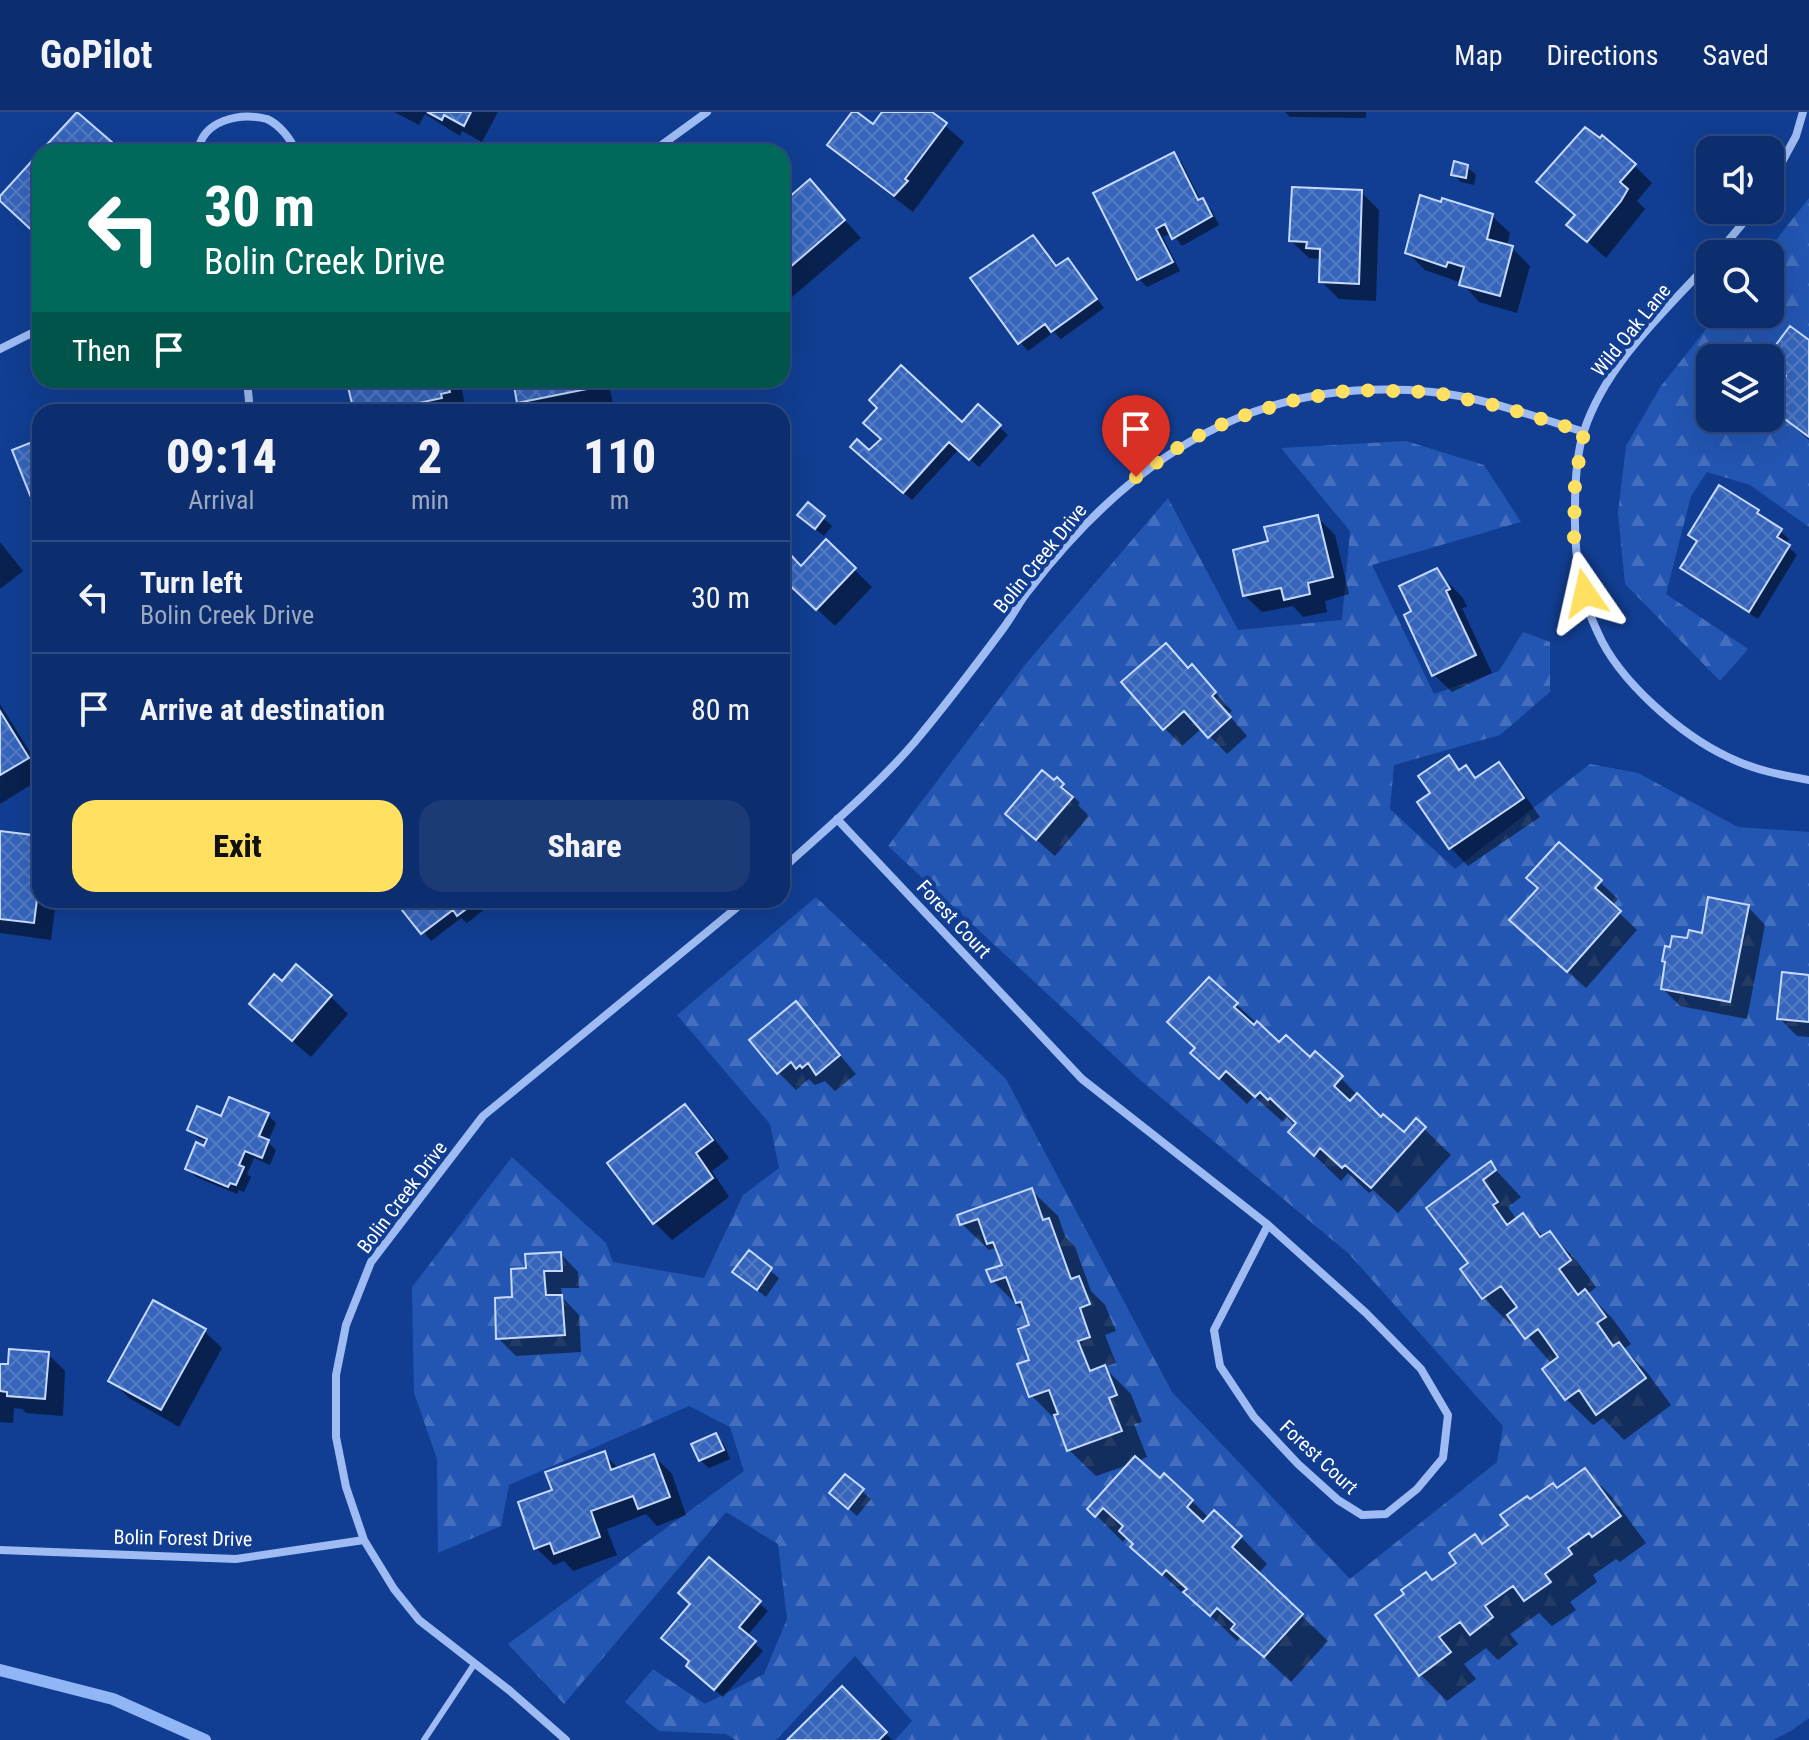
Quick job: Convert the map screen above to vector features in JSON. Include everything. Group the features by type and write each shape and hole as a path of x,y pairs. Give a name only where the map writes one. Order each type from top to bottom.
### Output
{"street":[{"path":"663,144 707,112"},
{"path":"1784,158 1796,136 1803,112"},
{"path":"201,144 205,132 218,121 234,114 268,119 292,144"},
{"path":"1729,240 1742,224"},
{"name":"Wild Oak Lane","path":"1696,277 1615,370 1584,432 1575,482 1574,539 1585,593 1597,633 1616,665 1681,727 1726,757 1770,774 1809,780"},
{"path":"0,349 32,333"},
{"name":"Bolin Creek Drive","path":"790,862 910,747 964,681 1029,590 1105,503 1186,442 1233,419 1291,401 1351,390 1433,392 1503,407 1584,432"},
{"name":"Forest Court","path":"837,819 1082,1079 1268,1225 1366,1313 1421,1369 1448,1415 1443,1458 1417,1489 1386,1514 1362,1515 1338,1500 1298,1464 1254,1417 1220,1366 1214,1330 1268,1225"},
{"name":"Bolin Creek Drive","path":"566,1740 419,1620 394,1589 364,1540 346,1487 336,1437 336,1375 346,1325 371,1262 483,1116 736,908"},
{"name":"Bolin Forest Drive","path":"0,1550 236,1559 364,1540"}],"lane":[{"path":"424,1740 475,1663"}],"green space":[{"path":"1809,198 1809,527 1750,485 1707,472 1691,496 1666,594 1748,649 1720,681 1625,584 1618,513 1626,446 1661,386 1707,328 1784,328 1784,240 1776,240"},
{"path":"1406,441 1484,465 1521,522 1372,565 1434,694 1499,671 1523,632 1550,642 1550,692 1500,735 1394,765 1390,809 1455,869 1590,764 1638,773 1738,827 1809,832 1809,1718 1773,1740 895,1740 912,1721 855,1656 776,1740 736,1740 726,1734 659,1731 625,1702 653,1669 705,1704 764,1674 787,1619 778,1544 726,1512 564,1704 508,1644 744,1471 730,1427 689,1406 509,1485 501,1526 438,1553 437,1459 414,1393 412,1287 512,1157 606,1243 613,1262 704,1278 743,1195 779,1168 770,1124 677,1015 816,897 1006,1079 1172,1392 1350,1579 1497,1462 1503,1426 1348,1253 1139,1079 888,846 1024,666 1168,498 1238,630 1342,620 1350,531 1281,448"}],"building":[{"path":"77,112 113,143 112,144 47,144"},
{"path":"427,112 471,112 464,126 444,115 442,120"},
{"path":"852,112 857,112 873,124 882,112 932,112 947,123 905,179 908,181 894,196 827,145"},
{"path":"1585,127 1600,138 1602,135 1636,164 1620,182 1628,189 1621,201 1587,242 1566,225 1575,215 1536,182"},
{"path":"1174,152 1198,200 1203,198 1212,216 1172,239 1165,224 1156,229 1173,262 1137,280 1093,193"},
{"path":"32,161 32,230 0,201 0,196"},
{"path":"1454,161 1468,165 1466,178 1451,175"},
{"path":"810,179 845,220 790,267 790,196"},
{"path":"1292,187 1362,190 1359,284 1319,282 1320,249 1306,248 1307,242 1289,241"},
{"path":"1420,195 1441,202 1442,198 1493,214 1487,239 1513,246 1500,296 1459,285 1464,267 1448,262 1446,267 1405,253"},
{"path":"1033,235 1056,266 1068,258 1097,299 1051,332 1045,324 1018,344 970,278"},
{"path":"1790,326 1809,340 1809,437 1784,418 1784,344 1776,344"},
{"path":"901,365 962,422 978,404 1001,425 969,460 949,442 903,493 850,447 857,439 869,450 881,439 863,423 877,408 869,400"},
{"path":"348,388 449,388 450,392 441,394 442,398 414,404 352,404"},
{"path":"514,388 592,388 517,403"},
{"path":"32,442 32,500 12,450"},
{"path":"1719,485 1759,510 1757,513 1782,529 1777,537 1790,545 1749,612 1680,568 1697,541 1688,535"},
{"path":"808,502 825,516 815,529 797,515"},
{"path":"1318,515 1333,577 1308,583 1310,594 1284,600 1281,588 1243,596 1233,550 1268,541 1264,527"},
{"path":"826,539 856,568 816,610 790,586 790,554 801,566"},
{"path":"1437,568 1450,589 1446,591 1476,655 1432,676 1404,615 1411,611 1399,586"},
{"path":"1166,643 1188,668 1192,664 1216,692 1212,696 1231,717 1208,738 1184,711 1163,730 1121,682"},
{"path":"0,711 29,758 0,775"},
{"path":"1449,755 1459,770 1466,765 1475,778 1499,762 1524,798 1449,849 1417,802 1430,793 1418,776"},
{"path":"1042,770 1054,780 1057,777 1064,784 1061,787 1073,797 1036,840 1005,814"},
{"path":"0,831 32,835 34,923 0,919"},
{"path":"1559,842 1602,880 1595,888 1621,911 1567,972 1509,920 1538,888 1526,878"},
{"path":"1708,897 1749,905 1730,1002 1661,989 1665,946 1670,947 1672,936 1687,938 1689,930 1702,933"},
{"path":"400,908 468,908 457,916 453,910 421,934"},
{"path":"296,964 332,995 292,1041 249,1004 274,974 282,981"},
{"path":"1782,972 1809,975 1809,1022 1777,1019"},
{"path":"1209,977 1238,1003 1234,1007 1254,1025 1257,1021 1279,1042 1286,1035 1310,1057 1315,1051 1343,1076 1334,1086 1350,1101 1357,1093 1381,1117 1383,1114 1404,1132 1416,1118 1426,1127 1371,1188 1320,1148 1314,1156 1288,1132 1296,1123 1270,1098 1268,1100 1260,1092 1255,1097 1226,1071 1219,1079 1190,1053 1195,1048 1167,1022"},
{"path":"796,1001 840,1055 816,1075 808,1063 796,1069 791,1062 777,1074 749,1040"},
{"path":"229,1097 269,1113 259,1136 269,1140 262,1158 245,1151 239,1165 244,1167 236,1185 230,1183 228,1187 185,1169 196,1142 204,1146 207,1139 187,1130 197,1106 221,1116"},
{"path":"685,1104 713,1140 696,1153 713,1178 653,1224 607,1163"},
{"path":"1491,1161 1496,1170 1483,1180 1498,1202 1493,1205 1507,1225 1523,1213 1540,1237 1550,1231 1571,1260 1559,1269 1578,1295 1585,1289 1606,1317 1597,1323 1613,1346 1619,1342 1646,1378 1596,1415 1579,1390 1565,1400 1542,1369 1558,1357 1538,1329 1525,1339 1507,1315 1517,1307 1501,1286 1482,1299 1460,1269 1468,1263 1426,1208"},
{"path":"1032,1188 1043,1220 1049,1218 1071,1279 1079,1276 1090,1304 1080,1308 1090,1337 1078,1341 1090,1371 1105,1365 1117,1395 1109,1398 1122,1431 1067,1451 1049,1390 1029,1397 1017,1364 1029,1360 1018,1329 1029,1325 1021,1302 1016,1303 1006,1277 991,1282 986,1270 1002,1265 993,1242 987,1244 978,1219 960,1225 957,1215"},
{"path":"749,1250 772,1268 757,1290 732,1272"},
{"path":"561,1252 562,1271 544,1271 546,1295 562,1295 565,1335 496,1339 495,1298 512,1297 511,1269 526,1268 525,1254"},
{"path":"153,1300 206,1329 161,1410 108,1381"},
{"path":"9,1349 49,1352 45,1399 7,1396 7,1392 0,1391 0,1364 8,1364"},
{"path":"716,1433 724,1450 699,1461 691,1444"},
{"path":"605,1451 611,1470 654,1454 670,1497 638,1509 633,1496 591,1511 600,1537 554,1554 550,1543 534,1549 518,1502 552,1490 545,1472"},
{"path":"1135,1456 1160,1478 1164,1473 1193,1500 1187,1507 1203,1522 1214,1510 1242,1536 1232,1547 1303,1614 1264,1657 1231,1629 1235,1624 1217,1608 1210,1616 1183,1592 1187,1589 1166,1570 1162,1575 1130,1547 1133,1544 1119,1531 1123,1526 1103,1508 1095,1517 1087,1509"},
{"path":"1585,1468 1621,1516 1592,1537 1589,1533 1568,1548 1572,1554 1545,1574 1551,1582 1524,1601 1513,1586 1485,1606 1493,1617 1470,1635 1460,1622 1439,1637 1451,1652 1419,1676 1375,1615 1404,1594 1401,1590 1426,1572 1432,1580 1456,1563 1449,1553 1475,1534 1482,1544 1508,1525 1500,1515 1527,1496 1530,1499 1553,1483 1557,1488"},
{"path":"845,1474 864,1489 848,1509 829,1493"},
{"path":"709,1557 761,1601 739,1627 756,1641 714,1690 686,1666 689,1661 661,1638 690,1604 678,1593"},
{"path":"842,1686 887,1732 879,1740 787,1740"}],"waterway":[{"path":"0,1670 113,1699 205,1740"}],"route":[{"path":"1136,477 1186,442 1233,419 1291,401 1351,390 1433,392 1503,407 1584,432 1575,482 1574,539 1585,593"}]}
